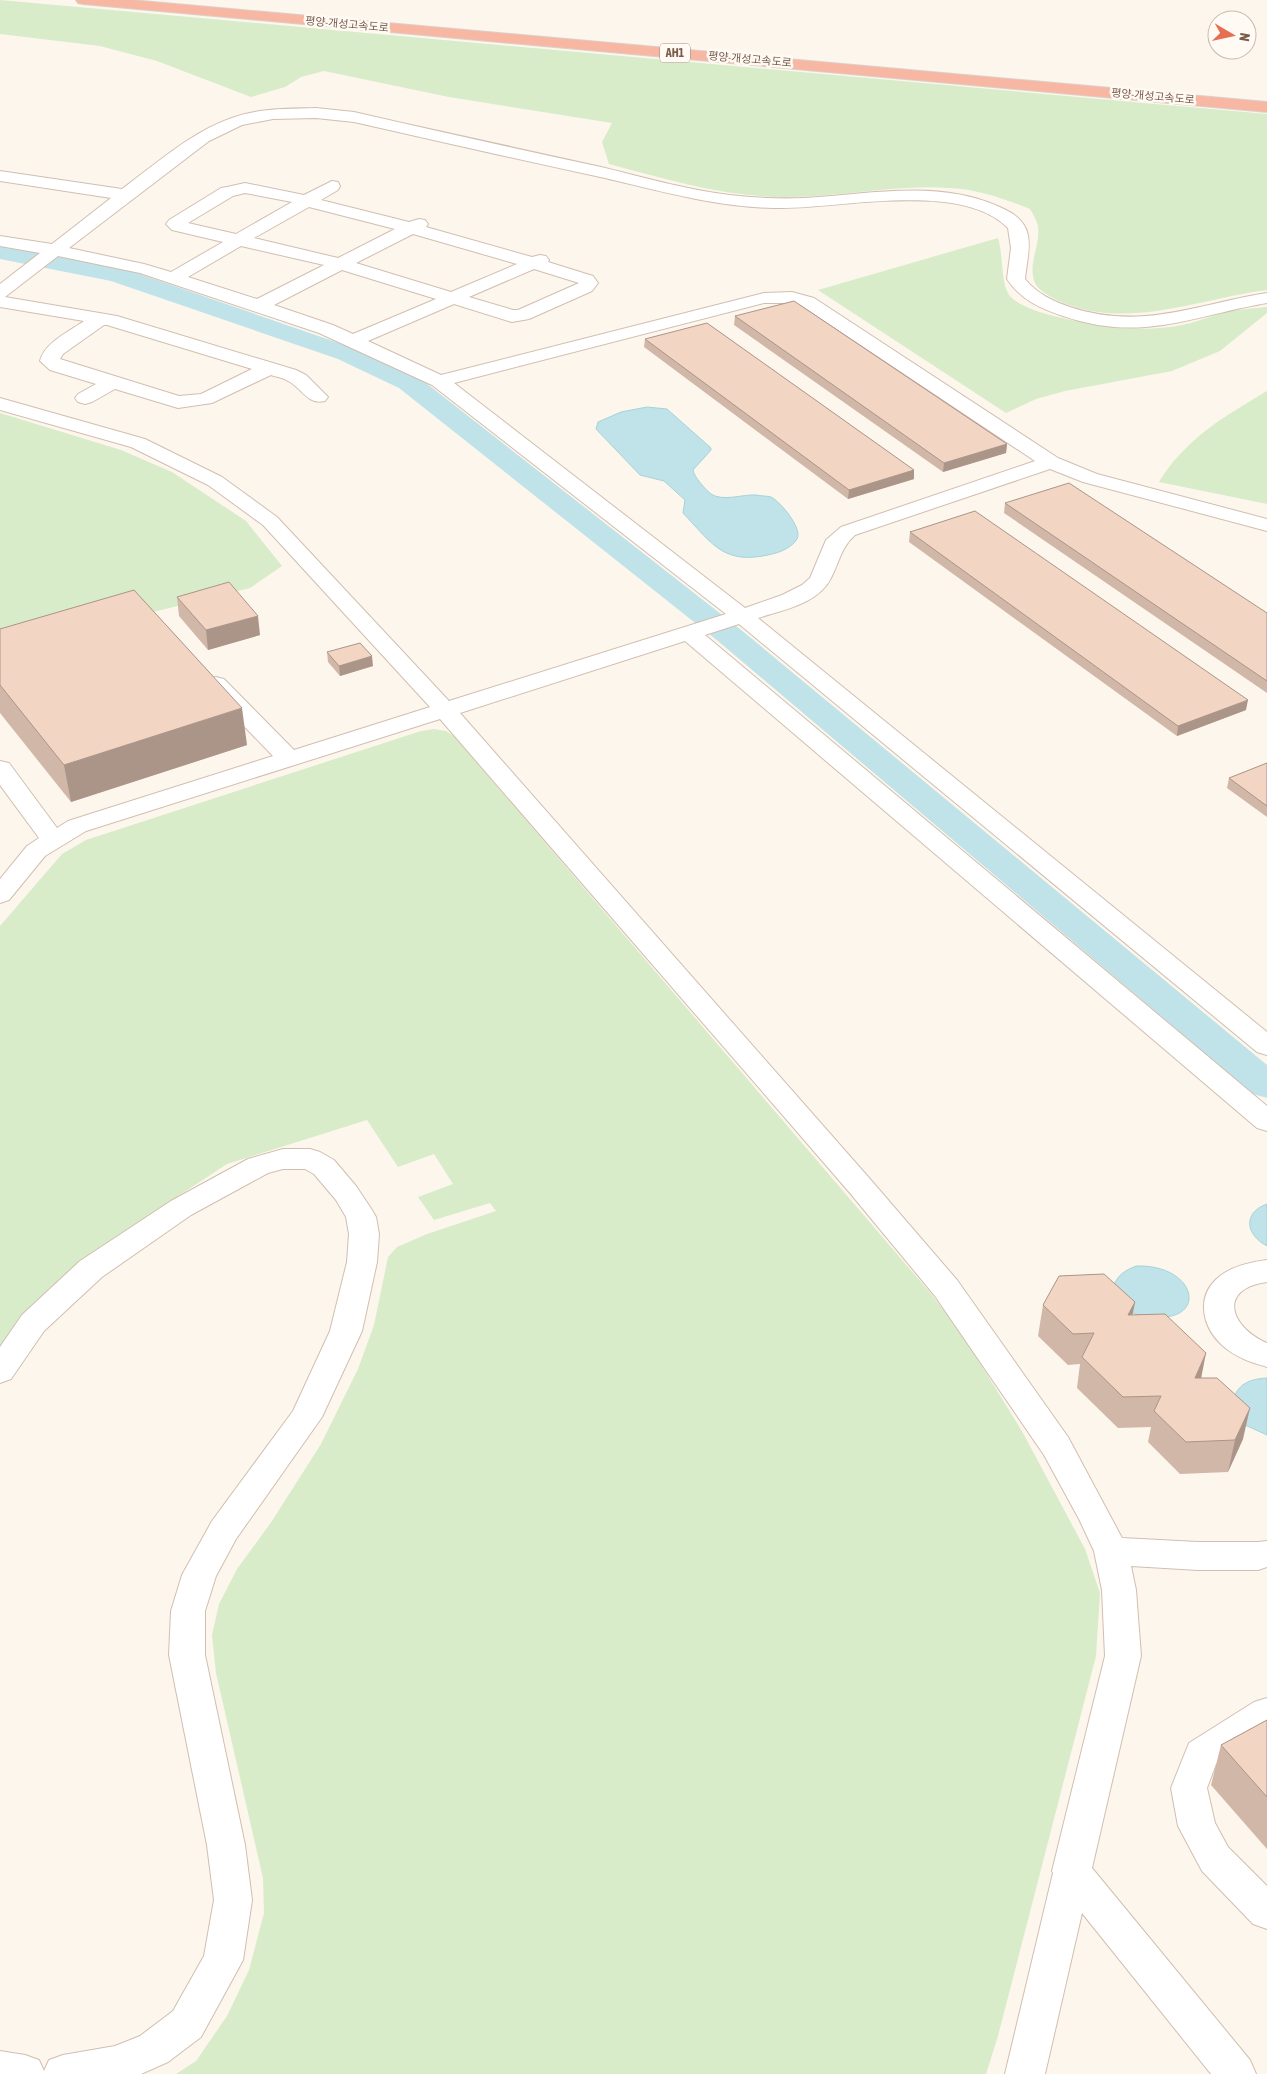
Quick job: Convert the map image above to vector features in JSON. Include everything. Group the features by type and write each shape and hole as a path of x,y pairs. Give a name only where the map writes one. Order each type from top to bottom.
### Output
{"highway":[{"name":"평양-개성고속도로","path":"83,0 1267,107"},
{"name":"평양-개성고속도로","path":"225,0 1140,81"}],"street":[{"path":"0,293 198,141 237,122 273,114 335,114 534,156 690,194 719,199 768,204 927,195 989,207 1010,219 1018,230 1021,242 1016,279 1024,291 1041,303 1099,321 1129,323 1164,321 1240,302 1267,298"},
{"path":"0,176 125,196"},
{"path":"173,278 332,186"},
{"path":"237,189 254,190 417,226 534,262 587,280 589,283 586,287 522,315 501,314 341,264 175,224 227,192 237,189"},
{"path":"260,306 417,226"},
{"path":"0,241 144,269 173,278 260,306 353,341 438,381 717,624 1267,1121"},
{"path":"353,341 557,253"},
{"path":"438,381 764,298 792,297 808,302 1051,462 1090,478 1267,525"},
{"path":"0,302 101,318 269,368 299,379 318,397"},
{"path":"101,318 56,350 51,356 50,361 57,366 169,400 192,402 205,399 269,368"},
{"path":"85,398 112,383"},
{"path":"0,404 138,443 216,481 270,521 445,710 860,1186 946,1288 1056,1446 1095,1517 1111,1551 1119,1590 1123,1656 1071,1871 1025,2074"},
{"path":"0,895 11,868 77,826 790,600 810,590 819,582 837,540 848,531 1051,462"},
{"path":"717,624 1267,1046"},
{"path":"202,669 289,759"},
{"path":"0,768 53,840"},
{"path":"0,1371 33,1323 91,1269 181,1208 258,1166 282,1159 310,1159 324,1167 346,1193 361,1217 364,1234 362,1262 346,1331 306,1418 224,1530 199,1575 188,1611 186,1655 226,1845 233,1900 223,1960 187,2024 154,2049 116,2065 63,2074"},
{"path":"1267,1271 1255,1271 1240,1276 1227,1285 1220,1297 1218,1310 1222,1324 1233,1337 1248,1348 1267,1356"},
{"path":"1111,1551 1264,1558"},
{"path":"1267,1713 1202,1754 1189,1788 1197,1826 1215,1858 1267,1912"},
{"path":"1071,1871 1236,2074"},
{"path":"0,2070 25,2074"}],"green space":[{"path":"0,0 1267,114 1267,290 1162,310 1136,313 1110,313 1085,310 1059,301 1039,289 1033,276 1033,262 1038,240 1038,226 1035,218 1030,209 992,196 969,190 925,187 813,196 768,197 699,187 609,164 602,142 612,123 449,97 324,71 301,77 285,87 251,97 157,61 100,46 0,34"},
{"path":"998,238 1005,285 1010,296 1027,307 1049,315 1092,324 1152,329 1196,322 1230,311 1267,307 1267,313 1220,351 1172,371 1065,391 1036,399 1006,413 818,290"},
{"path":"1267,391 1267,504 1159,482 1181,453 1207,430"},
{"path":"0,413 121,450 172,472 246,521 282,566 250,588 0,650"},
{"path":"434,729 446,731 454,736 932,1295 964,1337 1023,1433 1085,1549 1100,1593 1096,1656 998,2036 986,2074 176,2074 196,2061 227,2016 249,1970 264,1913 263,1878 216,1673 212,1635 219,1604 237,1569 272,1521 321,1444 358,1369 374,1325 388,1257 397,1247 427,1234 496,1211 490,1203 434,1220 418,1197 453,1184 434,1154 398,1167 367,1120 227,1164 90,1254 23,1319 0,1350 0,926 62,854 86,840 421,731"}],"water":[{"path":"647,407 667,409 711,448 693,470 703,486 711,494 721,497 756,495 771,497 785,510 794,523 798,535 795,542 788,548 776,553 759,557 744,557 722,551 703,535 683,513 685,500 664,481 640,475 596,429 598,422 621,412"},
{"path":"1267,1204 1267,1246 1251,1230 1250,1218 1259,1208"},
{"path":"1136,1266 1157,1268 1172,1274 1183,1283 1188,1293 1188,1303 1183,1311 1171,1316 1153,1317 1138,1315 1128,1310 1113,1288 1122,1274"},
{"path":"1267,1378 1267,1435 1245,1425 1232,1403 1237,1391 1249,1381"}],"building":[{"path":"794,301 1007,444 944,463 735,316"},
{"path":"707,323 914,470 849,490 645,339"},
{"path":"1069,483 1267,613 1267,681 1005,503"},
{"path":"975,511 1248,700 1178,726 910,532"},
{"path":"229,582 258,616 206,630 177,597"},
{"path":"134,590 242,708 64,765 0,685 0,629"},
{"path":"360,643 372,656 339,666 327,652"},
{"path":"1267,763 1267,806 1229,778"},
{"path":"1104,1274 1135,1302 1128,1315 1165,1314 1206,1353 1195,1378 1217,1378 1250,1408 1235,1440 1186,1442 1154,1411 1161,1396 1123,1397 1082,1357 1094,1333 1073,1334 1043,1305 1059,1276"},
{"path":"1267,1720 1267,1797 1221,1745"}],"waterway":[{"path":"0,252 119,275 347,354 408,382 729,635 1267,1085"}]}
